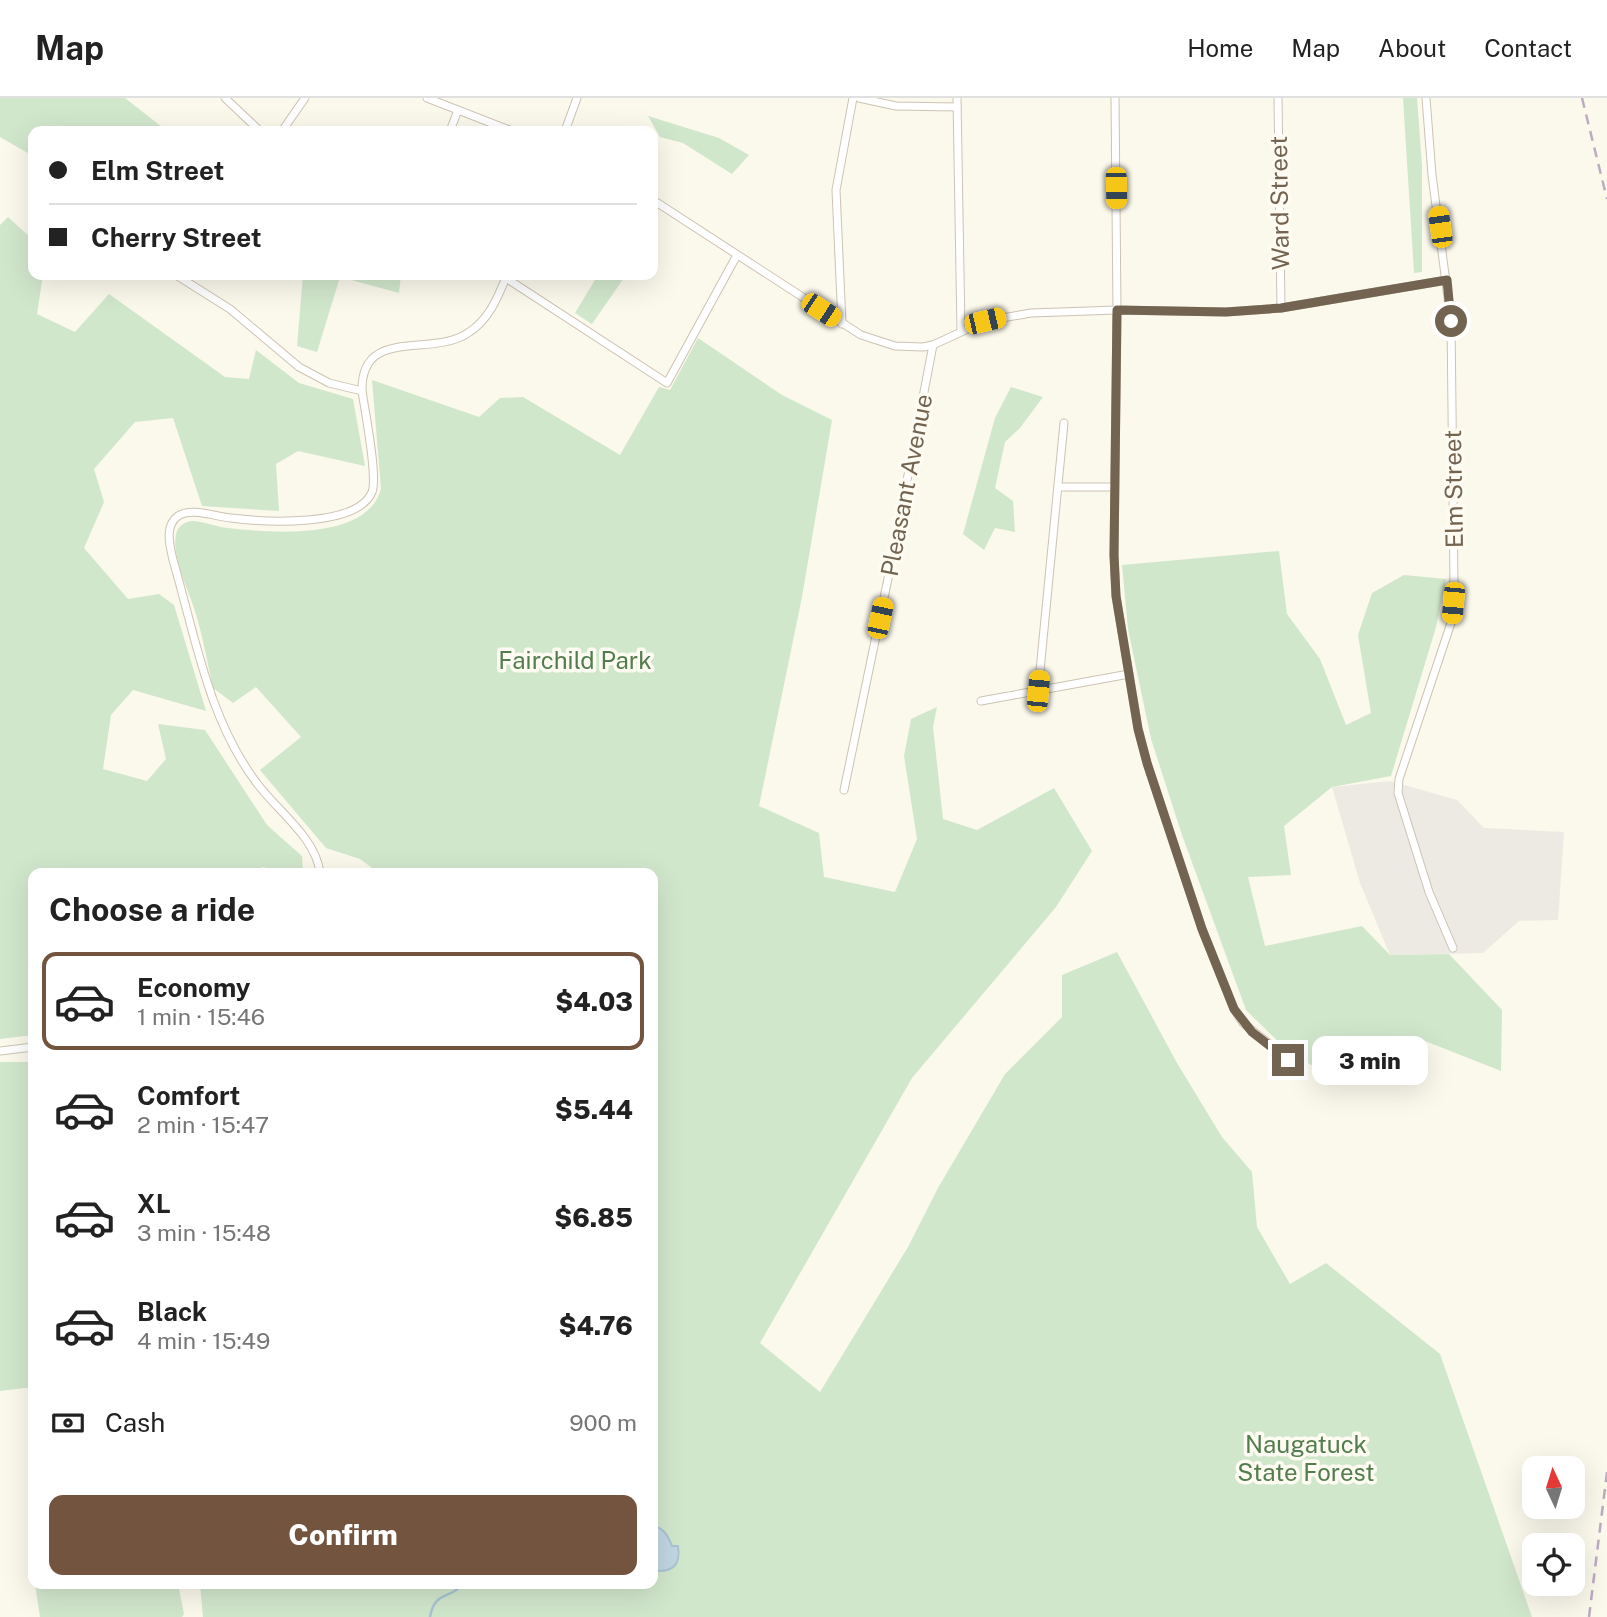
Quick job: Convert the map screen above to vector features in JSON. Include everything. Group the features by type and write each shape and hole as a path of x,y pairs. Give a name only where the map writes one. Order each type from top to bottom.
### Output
{"street":[{"path":"225,98 255,126"},
{"path":"285,126 305,98"},
{"path":"427,98 499,126"},
{"path":"567,126 578,98"},
{"path":"842,324 837,182 853,98"},
{"path":"859,98 896,106 957,107"},
{"path":"957,98 961,331"},
{"path":"1115,98 1117,310 1113,488 1116,596 1129,674 1147,763 1202,929 1234,1009 1252,1032 1297,1066"},
{"name":"Ward Street","path":"1278,98 1281,308"},
{"name":"Elm Street","path":"1426,98 1432,174 1451,321 1454,585 1452,620 1399,779 1398,793 1429,892 1453,948"},
{"path":"452,126 458,110"},
{"path":"658,203 861,335 909,348 933,345 985,321 1031,313 1117,310 1226,312 1281,308 1447,280"},
{"path":"511,280 667,383 737,255"},
{"path":"184,280 230,309 299,367 329,383 362,391"},
{"path":"319,868 313,849 254,781 221,720 205,677 173,561 169,535 173,521 189,512 236,519 280,521 327,517 359,506 369,498 374,482 362,391 367,363 376,354 392,348 445,343 468,333 492,309 505,280"},
{"name":"Pleasant Avenue","path":"844,790 933,345"},
{"path":"1038,691 1064,423"},
{"path":"1059,487 1113,488"},
{"path":"981,701 1129,674"},
{"path":"0,1051 28,1048"}],"shaded area":[{"path":"1390,781 1457,800 1484,828 1564,832 1558,920 1519,921 1483,953 1390,955 1360,883 1332,787"}],"green space":[{"path":"0,98 125,98 161,126 28,126 28,153 0,137"},
{"path":"1403,98 1417,98 1422,166 1422,272 1414,273"},
{"path":"648,116 719,138 749,155 732,174 683,143 660,137 658,126 654,126"},
{"path":"8,217 28,235 28,280 42,280 37,314 75,332 109,294 225,377 249,379 256,350 299,383 353,399 365,466 298,451 276,464 279,511 202,506 173,418 135,422 94,469 104,502 84,548 128,599 159,594 174,605 206,711 133,690 111,715 103,769 147,781 166,759 158,724 205,730 267,825 302,856 303,868 28,868 28,1036 0,1039 0,225"},
{"path":"303,280 339,280 317,352 297,346"},
{"path":"351,280 400,280 399,293"},
{"path":"595,280 623,280 592,324 575,313"},
{"path":"698,338 782,395 832,420 802,597 759,806 819,833 824,877 895,892 917,839 904,756 911,719 937,707 933,727 943,819 977,830 1054,788 1092,851 1056,907 912,1078 760,1343 820,1392 908,1247 938,1188 1005,1074 1062,1017 1062,975 1117,952 1177,1063 1222,1137 1252,1172 1257,1227 1290,1284 1326,1263 1440,1354 1522,1588 1522,1596 1525,1596 1532,1617 203,1617 200,1589 658,1589 658,868 372,868 360,859 326,848 260,770 301,737 256,687 233,703 213,688 198,621 176,555 175,544 177,531 186,522 292,532 338,526 357,518 372,506 381,489 372,380 479,417 500,398 523,397 620,455 659,387 670,390"},
{"path":"1011,387 1043,397 1020,428 1005,442 995,488 1013,501 1015,532 995,528 984,550 963,534 995,418"},
{"path":"1279,551 1287,614 1320,659 1346,725 1371,713 1358,635 1372,593 1404,575 1446,579 1436,627 1391,776 1332,787 1284,826 1291,875 1248,877 1265,946 1362,926 1390,955 1449,954 1502,1010 1501,1071 1420,1039 1344,1084 1289,1052 1246,1010 1182,835 1151,739 1128,629 1122,565"},
{"path":"0,1062 28,1062 28,1388 0,1391"},
{"path":"36,1589 179,1589 184,1614 182,1617 40,1617"}],"water":[{"path":"658,1528 665,1533 672,1546 678,1546 677,1563 667,1570 658,1571"}],"waterway":[{"path":"430,1617 435,1603 458,1589"}],"railway":[{"path":"1582,98 1607,199"},
{"path":"1589,1617 1607,1472"}],"route":[{"path":"1288,1060 1252,1032 1234,1009 1202,929 1138,729 1116,596 1113,488 1117,310 1226,312 1281,308 1447,280 1451,321"}],"park label":[{"name":"Fairchild Park","path":"575,660"},
{"name":"Naugatuck State Forest","path":"1306,1458"}]}
